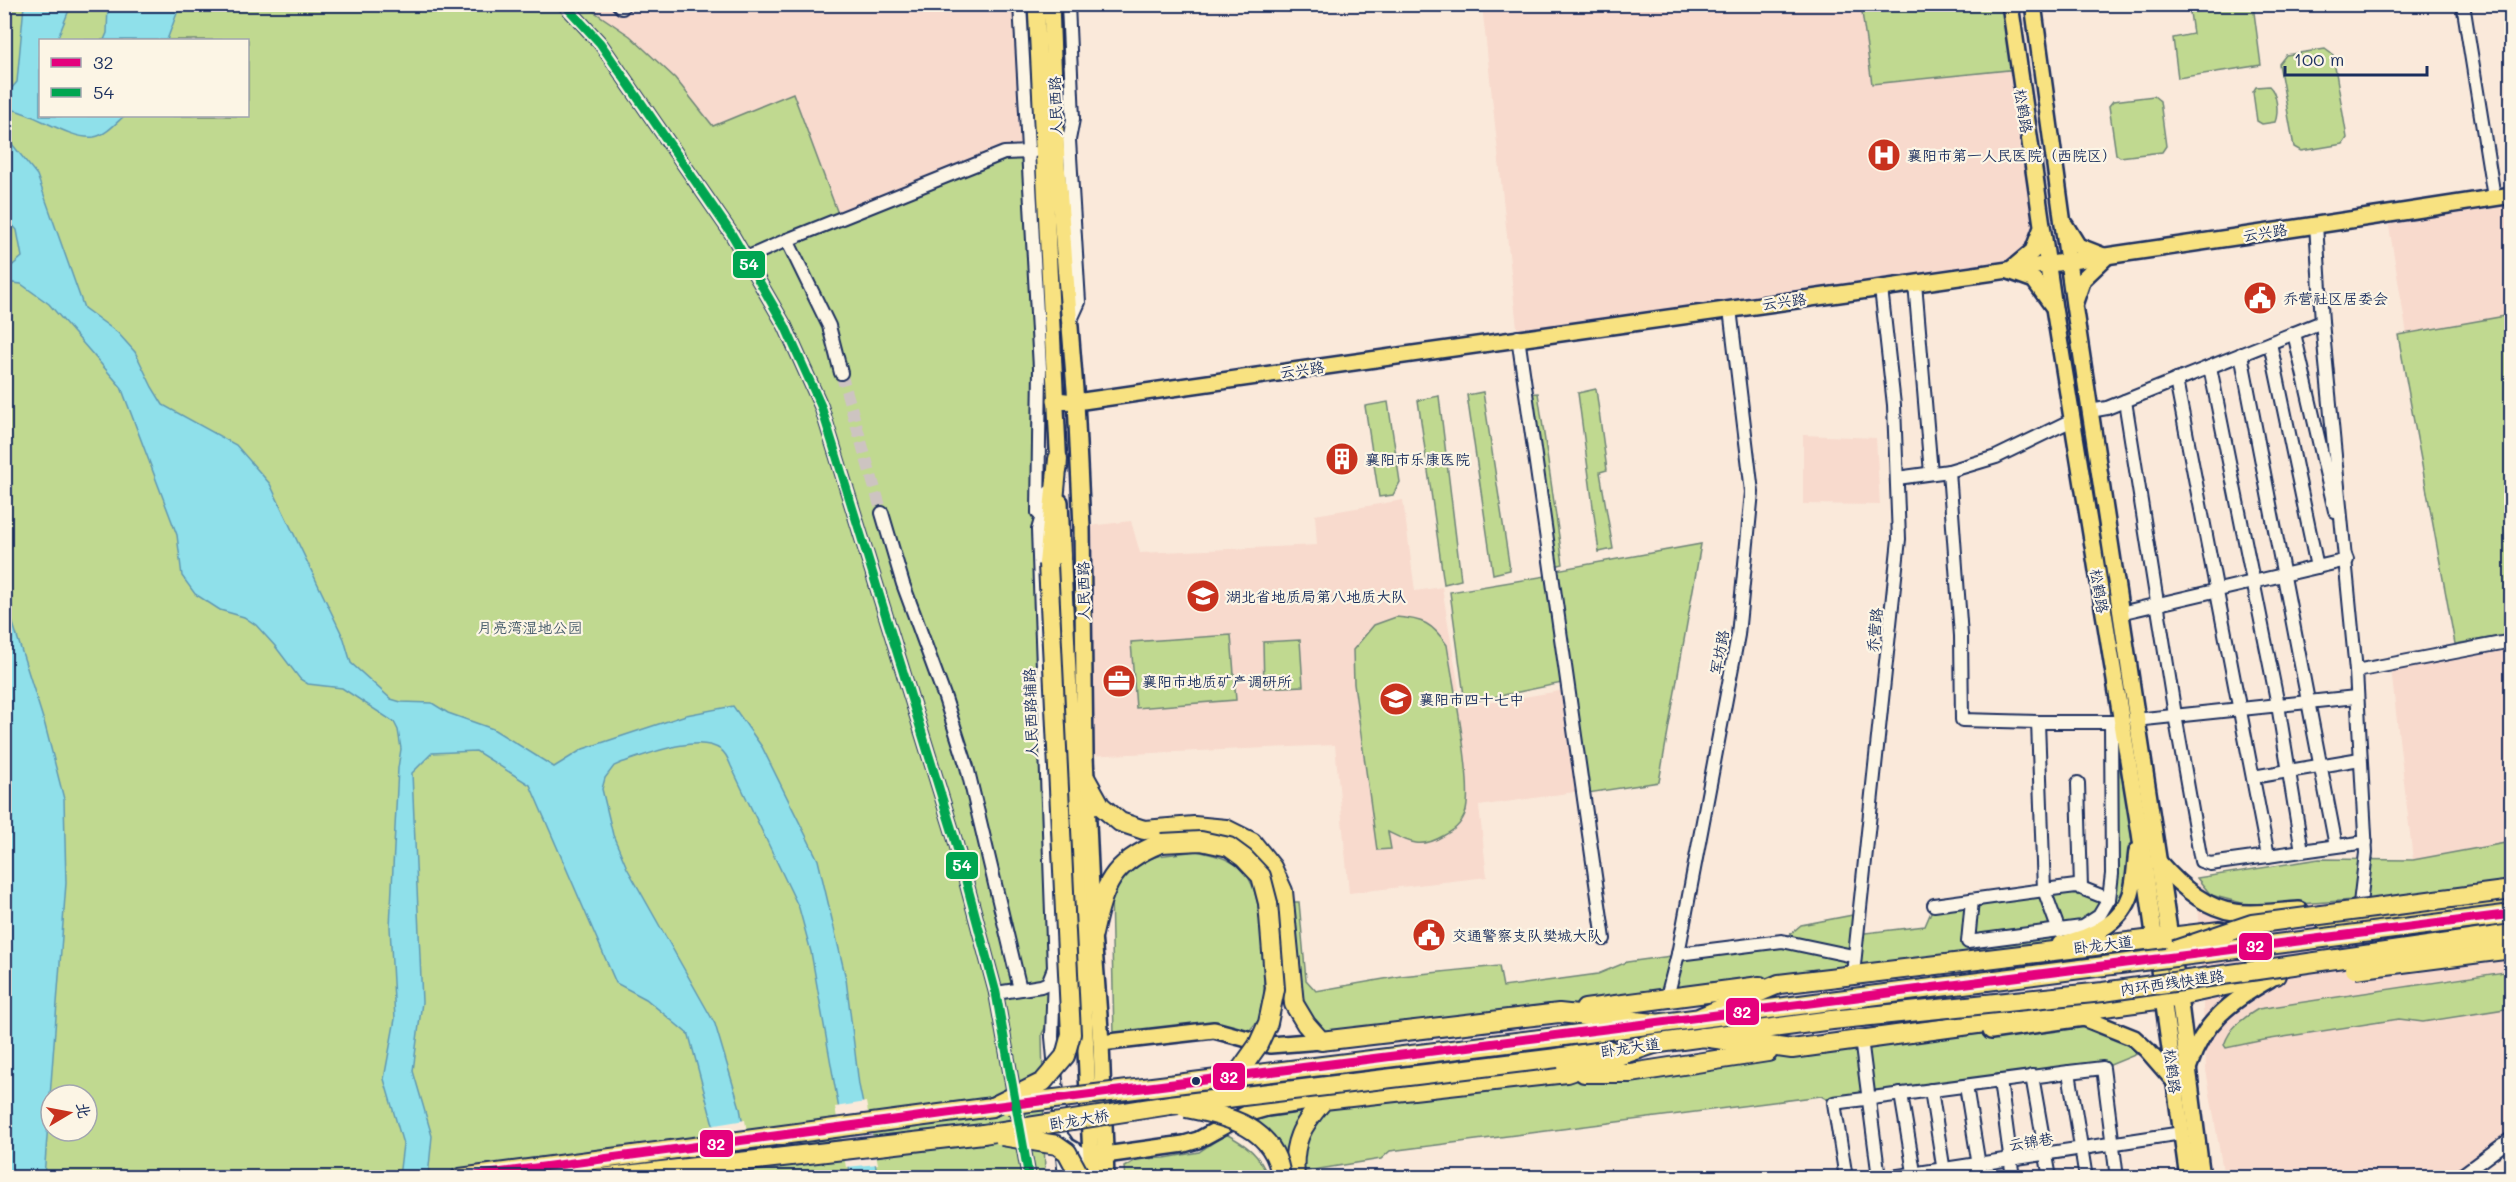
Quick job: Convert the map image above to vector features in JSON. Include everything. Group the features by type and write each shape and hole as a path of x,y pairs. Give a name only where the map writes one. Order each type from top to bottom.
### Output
{"highway":[{"path":"992,1107 1043,1082 1065,1056 1071,1034 1048,564 1058,459"},
{"path":"1086,779 1101,806 1120,822 1144,830 1194,826 1226,829 1252,842 1272,867 1283,891 1294,1004 1306,1024 1322,1041 1779,984"},
{"path":"1093,934 1101,897 1115,872 1138,853 1161,843 1201,841 1229,847 1244,858 1261,876 1268,903 1275,989 1268,1023 1258,1045 1236,1076"},
{"path":"2099,968 2184,947 2252,924 2511,890"},
{"name":"卧龙大道","path":"1701,1017 1779,984 1853,965 2026,954 2162,937 2392,917 2511,901"},
{"name":"内环西线快速路","path":"1830,1001 2511,914"},
{"name":"内环西线快速路","path":"1832,1020 2103,992 2511,934"},
{"name":"卧龙大道","path":"1702,1037 1792,1049 2172,998 2303,969 2511,942"},
{"path":"2103,992 2187,979 2258,981 2511,949"},
{"name":"卧龙大道","path":"1556,1037 1830,1001"},
{"path":"1559,1013 1654,1023"},
{"name":"卧龙大道","path":"1557,1058 1832,1020"},
{"name":"卧龙大桥","path":"460,1178 992,1107 1556,1037"},
{"path":"1568,1073 1657,1043"},
{"path":"1295,1178 1298,1135 1310,1115 1324,1100 1568,1073 1631,1073 1792,1049"},
{"name":"卧龙大桥","path":"600,1178 982,1134 1170,1105 1557,1058"},
{"path":"1170,1105 1219,1114 1250,1126 1264,1140 1280,1163 1281,1178"},
{"path":"982,1134 1057,1145 1066,1152 1081,1178"}],"main road":[{"name":"人民西路","path":"1036,4 1087,1035 1098,1157 1106,1178"},
{"name":"人民西路","path":"1051,4 1057,164 1076,402 1082,527 1086,779 1093,934 1101,1043 1098,1157 1092,1178"},
{"name":"松鹤路","path":"2010,4 2072,420 2140,833 2188,1069 2202,1178"},
{"name":"松鹤路","path":"2033,4 2062,221 2120,613 2123,721 2158,861 2162,937"},
{"name":"云兴路","path":"1055,400 1076,402 1518,338 2068,263 2511,195"},
{"path":"2062,221 2078,246 2106,257 2083,279 2074,305"},
{"path":"2009,271 2033,251 2042,226"},
{"path":"2009,271 2034,280 2054,308"},
{"path":"2026,954 2071,942 2099,931 2115,921 2131,895 2140,833"},
{"path":"2158,861 2176,881 2206,902 2233,912 2330,908 2392,917"},
{"path":"2188,1069 2201,1036 2220,1013 2248,992 2281,974 2303,969"},
{"name":"松鹤路","path":"2172,998 2174,1081 2188,1178"},
{"path":"1931,1030 1985,1031 2084,1018 2134,1038 2174,1081"},
{"path":"1101,1043 1214,1030 1270,1045 1322,1041"},
{"path":"1098,1157 1184,1144 1198,1140 1246,1114 1267,1108 1324,1100"}],"street":[{"path":"564,4 600,43 654,118 746,258 785,326 821,406 955,840 996,993 1029,1178"},
{"path":"1020,4 1039,361 1038,530"},
{"path":"1068,4 1073,119 1069,140 1079,302 1070,321"},
{"path":"2463,4 2494,197"},
{"path":"746,258 1004,153 1043,152"},
{"path":"2316,225 2322,322 2347,560 2366,842 2360,912"},
{"path":"787,240 829,326 841,373"},
{"path":"1915,284 1931,473"},
{"name":"乔营路","path":"1853,965 1899,539 1894,405 1881,288"},
{"name":"军坊路","path":"1666,997 1678,954 1738,635 1752,492 1730,309"},
{"path":"2090,411 2107,408 2322,322"},
{"path":"2294,333 2347,560"},
{"path":"1518,338 1604,939"},
{"path":"2270,343 2317,567"},
{"path":"2241,354 2336,846"},
{"path":"2210,367 2278,705 2302,851"},
{"path":"2176,380 2268,856"},
{"path":"2125,400 2175,716 2201,861 2210,864 2366,842"},
{"path":"1897,478 1949,471 1996,457 2072,420"},
{"name":"人民西路辅路","path":"1058,459 1038,530 1054,968 1052,1037 1065,1178"},
{"path":"1949,471 1961,636 1962,720 2123,721 2356,697"},
{"path":"882,513 903,584 967,767 1020,989"},
{"path":"2120,613 2347,560"},
{"path":"2355,671 2511,641"},
{"path":"1972,900 1968,942 2059,932 2082,927 2099,916 2109,899 2123,721"},
{"path":"2038,722 2044,891 2059,932"},
{"path":"2253,777 2360,759"},
{"path":"2078,783 2080,888"},
{"path":"1934,905 2076,886 2109,899"},
{"path":"1678,954 1782,941 1853,965"},
{"path":"996,993 1048,983 1054,968"},
{"path":"1041,986 1051,998 1053,1012"},
{"path":"1056,1082 1087,1035"},
{"path":"1862,1039 1867,1098 1879,1178"},
{"path":"1846,1178 1834,1102 2103,1068 2117,1178"},
{"path":"2069,1072 2086,1178"},
{"path":"2032,1076 2050,1178"},
{"path":"2000,1081 2013,1178"},
{"path":"1966,1086 1982,1178"},
{"path":"1931,1090 1945,1173"},
{"path":"1901,1094 1914,1175"},
{"name":"云锦巷","path":"1885,1178 1945,1173 1979,1163 2181,1133"},
{"path":"1062,1136 1068,1145 1098,1157"},
{"path":"2458,1178 2511,1138"}],"shaded area":[{"path":"584,5 1021,5 1027,152 840,219 713,126 675,78 630,36"},
{"path":"1482,5 2010,5 2042,226 2009,271 1518,337"},
{"path":"2511,195 2511,1135 2455,1177 2224,1177 2206,1070 2197,878 2319,859 2413,860 2391,669 2460,655 2387,214"},
{"path":"1803,435 1876,438 1880,505 1803,504"},
{"path":"1403,500 1415,591 1442,587 1462,707 1566,690 1581,791 1479,806 1487,877 1349,893 1335,745 1085,756 1082,527 1131,521 1140,553 1317,545 1315,515"}],"green space":[{"name":"月亮湾湿地公园","path":"5,5 584,5 630,36 675,78 713,126 793,93 840,219 1004,153 1027,152 1039,354 1053,1012 1042,1034 1045,1177 29,1177 5,649"},
{"path":"1861,5 2010,5 2018,69 1872,84"},
{"path":"2189,5 2253,5 2261,65 2178,78 2173,38 2193,34"},
{"path":"2325,49 2333,55 2347,138 2343,144 2301,151 2294,147 2279,64 2286,55"},
{"path":"2269,86 2275,98 2276,118 2275,122 2262,124 2257,121 2253,92 2256,87"},
{"path":"2154,96 2160,101 2166,146 2162,152 2120,157 2116,154 2109,106 2113,101"},
{"path":"2511,315 2511,634 2455,644 2398,335"},
{"path":"1596,389 1607,470 1600,472 1613,549 1599,552 1578,393"},
{"path":"1483,392 1510,570 1493,574 1467,395"},
{"path":"1538,393 1563,564 1551,567 1526,394"},
{"path":"1439,396 1461,580 1444,584 1418,400"},
{"path":"1388,402 1400,482 1393,495 1379,497 1365,406"},
{"path":"1701,544 1659,782 1588,793 1556,570"},
{"path":"1552,575 1567,682 1465,703 1450,592"},
{"path":"1396,617 1413,619 1426,624 1447,645 1465,758 1467,801 1461,822 1443,836 1428,842 1416,843 1388,832 1391,849 1377,850 1354,684 1353,650 1374,625"},
{"path":"1231,635 1236,700 1136,708 1131,642"},
{"path":"1300,640 1303,686 1264,688 1263,642"},
{"path":"2111,722 2121,722 2130,770 2137,824 2138,850 2135,876 2128,899 2116,919 2071,942 1321,1041 1306,1024 1284,902 1299,902 1306,980 1316,991 1401,976 1499,966 1503,987 1598,974 1627,962 1782,941 1801,925 1858,914 1857,934 1925,926 1934,905 2081,888 2110,891"},
{"path":"2511,842 2511,883 2435,894 2257,907 2211,895 2197,878 2319,859 2413,860"},
{"path":"1197,851 1230,861 1246,874 1253,886 1263,942 1263,1015 1249,1031 1214,1024 1114,1037 1111,891 1132,864 1158,856"},
{"path":"2511,971 2511,1008 2423,1022 2399,1019 2226,1048 2224,1045 2237,1024 2258,1009"},
{"path":"2084,1018 2147,1050 2103,1068 1834,1103 1821,1096 1390,1151 1381,1159 1307,1171 1294,1168 1324,1100"},
{"path":"1304,1110 1288,1140 1288,1169 1276,1143 1257,1121 1271,1113"},
{"path":"1226,1134 1252,1151 1268,1177 1125,1177 1124,1167 1138,1159 1165,1158 1199,1152"}],"water":[{"path":"24,5 71,5 57,39 39,39 39,117 123,117 98,136 85,137 14,110 5,115 5,96 17,82"},
{"path":"108,5 180,5 167,39 104,39 107,33"},
{"path":"4,134 37,175 84,308 118,333 135,352 163,405 236,445 270,484 344,639 351,663 391,699 401,702 432,703 448,713 493,729 554,767 583,749 686,715 733,706 762,747 818,860 846,979 859,1085 878,1177 851,1177 811,952 799,908 726,755 711,745 699,744 672,747 614,766 605,778 602,789 613,835 627,868 715,1024 740,1108 752,1177 727,1177 689,1035 646,999 616,983 530,785 476,751 432,753 412,773 422,1002 413,1071 432,1136 428,1177 399,1177 403,1144 384,1079 395,1019 390,927 398,768 401,749 398,730 394,722 342,688 308,684 300,679 256,625 244,617 220,610 195,594 182,576 177,535 121,387 49,304 21,284 5,282 5,270 22,257 17,230 5,217"},
{"path":"4,595 45,725 64,799 66,883 51,1083 39,1083 39,1143 47,1143 44,1177 5,1177"}],"pier":[{"path":"866,1102 878,1164 846,1167 835,1107"},
{"path":"745,1120 754,1177 723,1178 709,1126"}],"tunnel":[{"path":"841,373 882,513"}],"transit line":[{"name":"54","path":"564,4 600,43 731,233 785,326 821,406 955,840 996,993 1029,1178"},
{"name":"32","path":"460,1178 992,1107 2512,914"}],"place":[{"name":"襄阳市第一人民医院（西院区）","path":"1884,155"},
{"name":"乔营社区居委会","path":"2260,298"},
{"name":"襄阳市乐康医院","path":"1342,459"},
{"name":"湖北省地质局第八地质大队","path":"1203,596"},
{"name":"襄阳市地质矿产调研所","path":"1119,681"},
{"name":"襄阳市四十七中","path":"1396,699"},
{"name":"交通警察支队樊城大队","path":"1429,935"}]}
